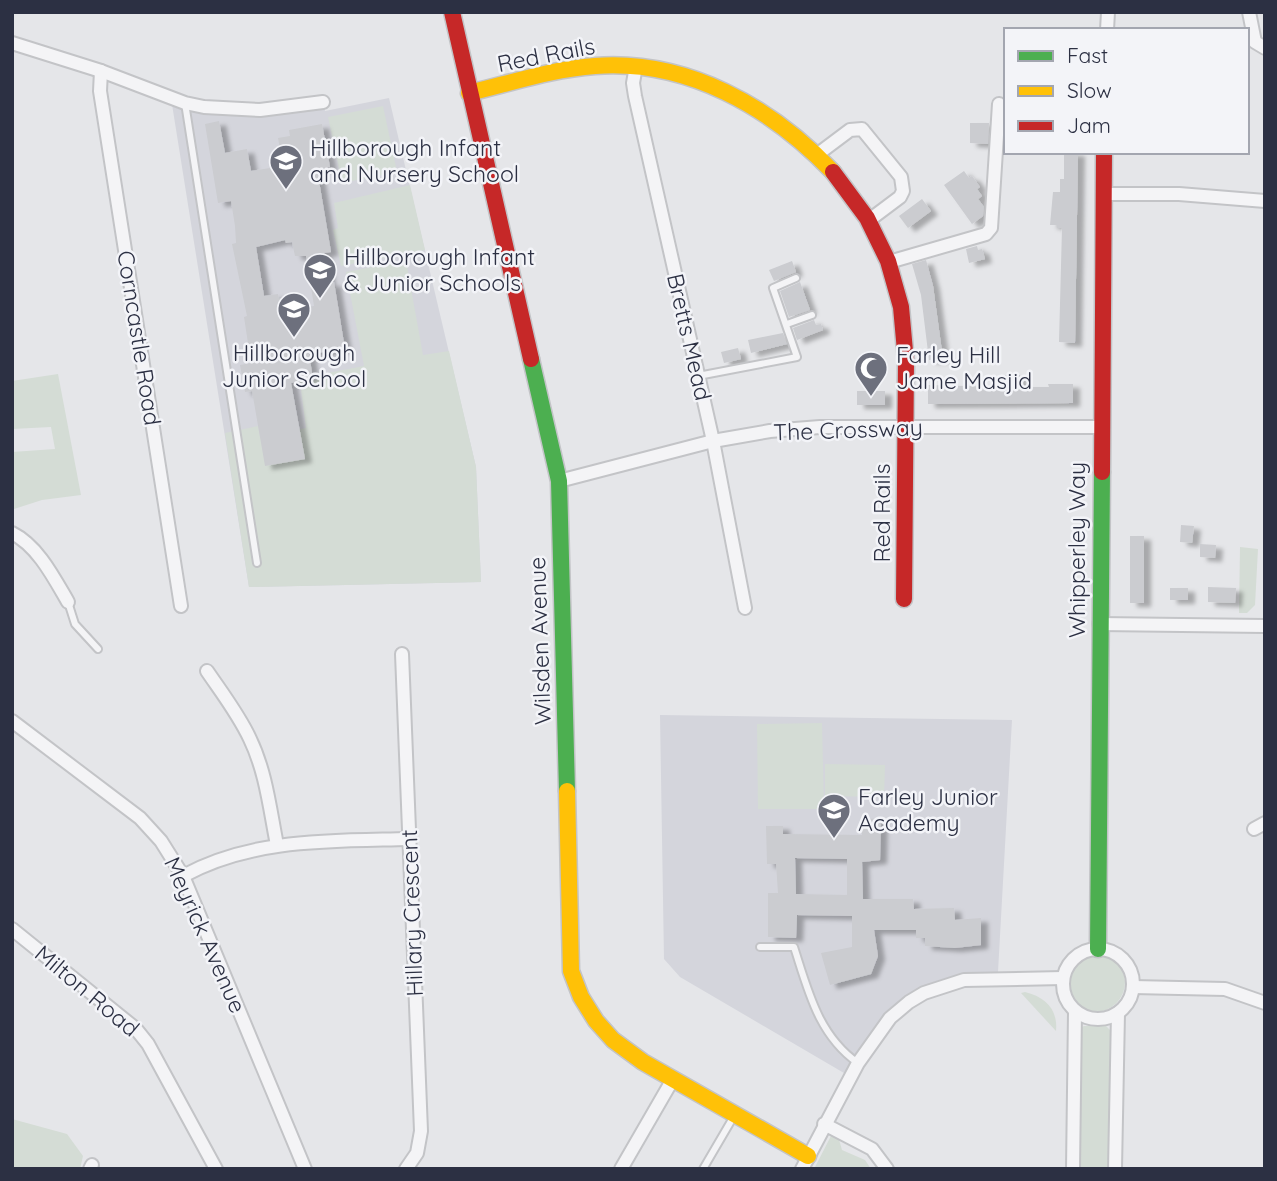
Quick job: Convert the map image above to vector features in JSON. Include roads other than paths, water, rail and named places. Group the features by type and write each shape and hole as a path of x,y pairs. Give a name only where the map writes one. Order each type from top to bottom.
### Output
{"street":[{"name":"Wilsden Avenue","path":"452,12 559,481 571,971 580,997 613,1040 643,1062 735,1114 805,1162"},
{"path":"1249,12 1255,42 1265,48"},
{"path":"12,43 101,71 185,103 230,110 284,109 323,102"},
{"name":"Red Rails","path":"469,93 561,70 636,66 688,77 712,84 747,100 818,154 840,179 868,221 889,262 901,308 905,351 904,598"},
{"name":"Bretts Mead","path":"636,66 633,83 635,96 713,441 745,608"},
{"name":"Corncastle Road","path":"101,71 100,91 181,606"},
{"path":"889,262 986,234 991,228 999,104"},
{"path":"818,154 850,130 862,129 901,177 903,191 900,197 868,221"},
{"name":"Whipperley Way","path":"1098,949 1104,154"},
{"path":"1103,194 1180,194 1265,201"},
{"name":"The Crossway","path":"559,481 713,441 820,426 1101,427"},
{"path":"12,533 21,537 48,568 68,602"},
{"path":"1099,624 1265,625"},
{"name":"Hillary Crescent","path":"402,654 421,1131 417,1153 406,1169"},
{"path":"207,671 252,742 264,780 277,845"},
{"name":"Meyrick Avenue","path":"12,721 140,818 161,841 183,876 305,1169"},
{"path":"183,876 202,866 277,845 408,839"},
{"name":"Milton Road","path":"12,929 136,1029 148,1044 216,1169"},
{"path":"1073,1169 1075,1012 1065,997 1063,978 1072,960 1088,950 1110,951 1127,965 1133,987 1125,1006 1108,1018 1096,1020 1075,1012"},
{"path":"805,1162 858,1062 890,1018 914,992 924,993 964,980 1063,978"},
{"path":"1133,987 1225,989 1265,1003"},
{"path":"1115,1169 1118,1013"},
{"path":"621,1169 673,1079"},
{"path":"824,1124 872,1149 887,1169"}],"lane":[{"path":"185,103 257,563"},
{"path":"698,376 797,357 773,288 796,278"},
{"path":"787,324 812,315"},
{"path":"68,602 75,624 98,649"},
{"path":"760,947 794,947 816,1012 841,1050 858,1062"},
{"path":"703,1169 735,1114"}],"place":[{"name":"Hillborough Infant and Nursery School","path":"286,191"},
{"name":"Hillborough Infant & Junior Schools","path":"320,300"},
{"name":"Hillborough Junior School","path":"294,339"},
{"name":"Farley Hill Jame Masjid","path":"871,398"},
{"name":"Farley Junior Academy","path":"834,840"}]}
